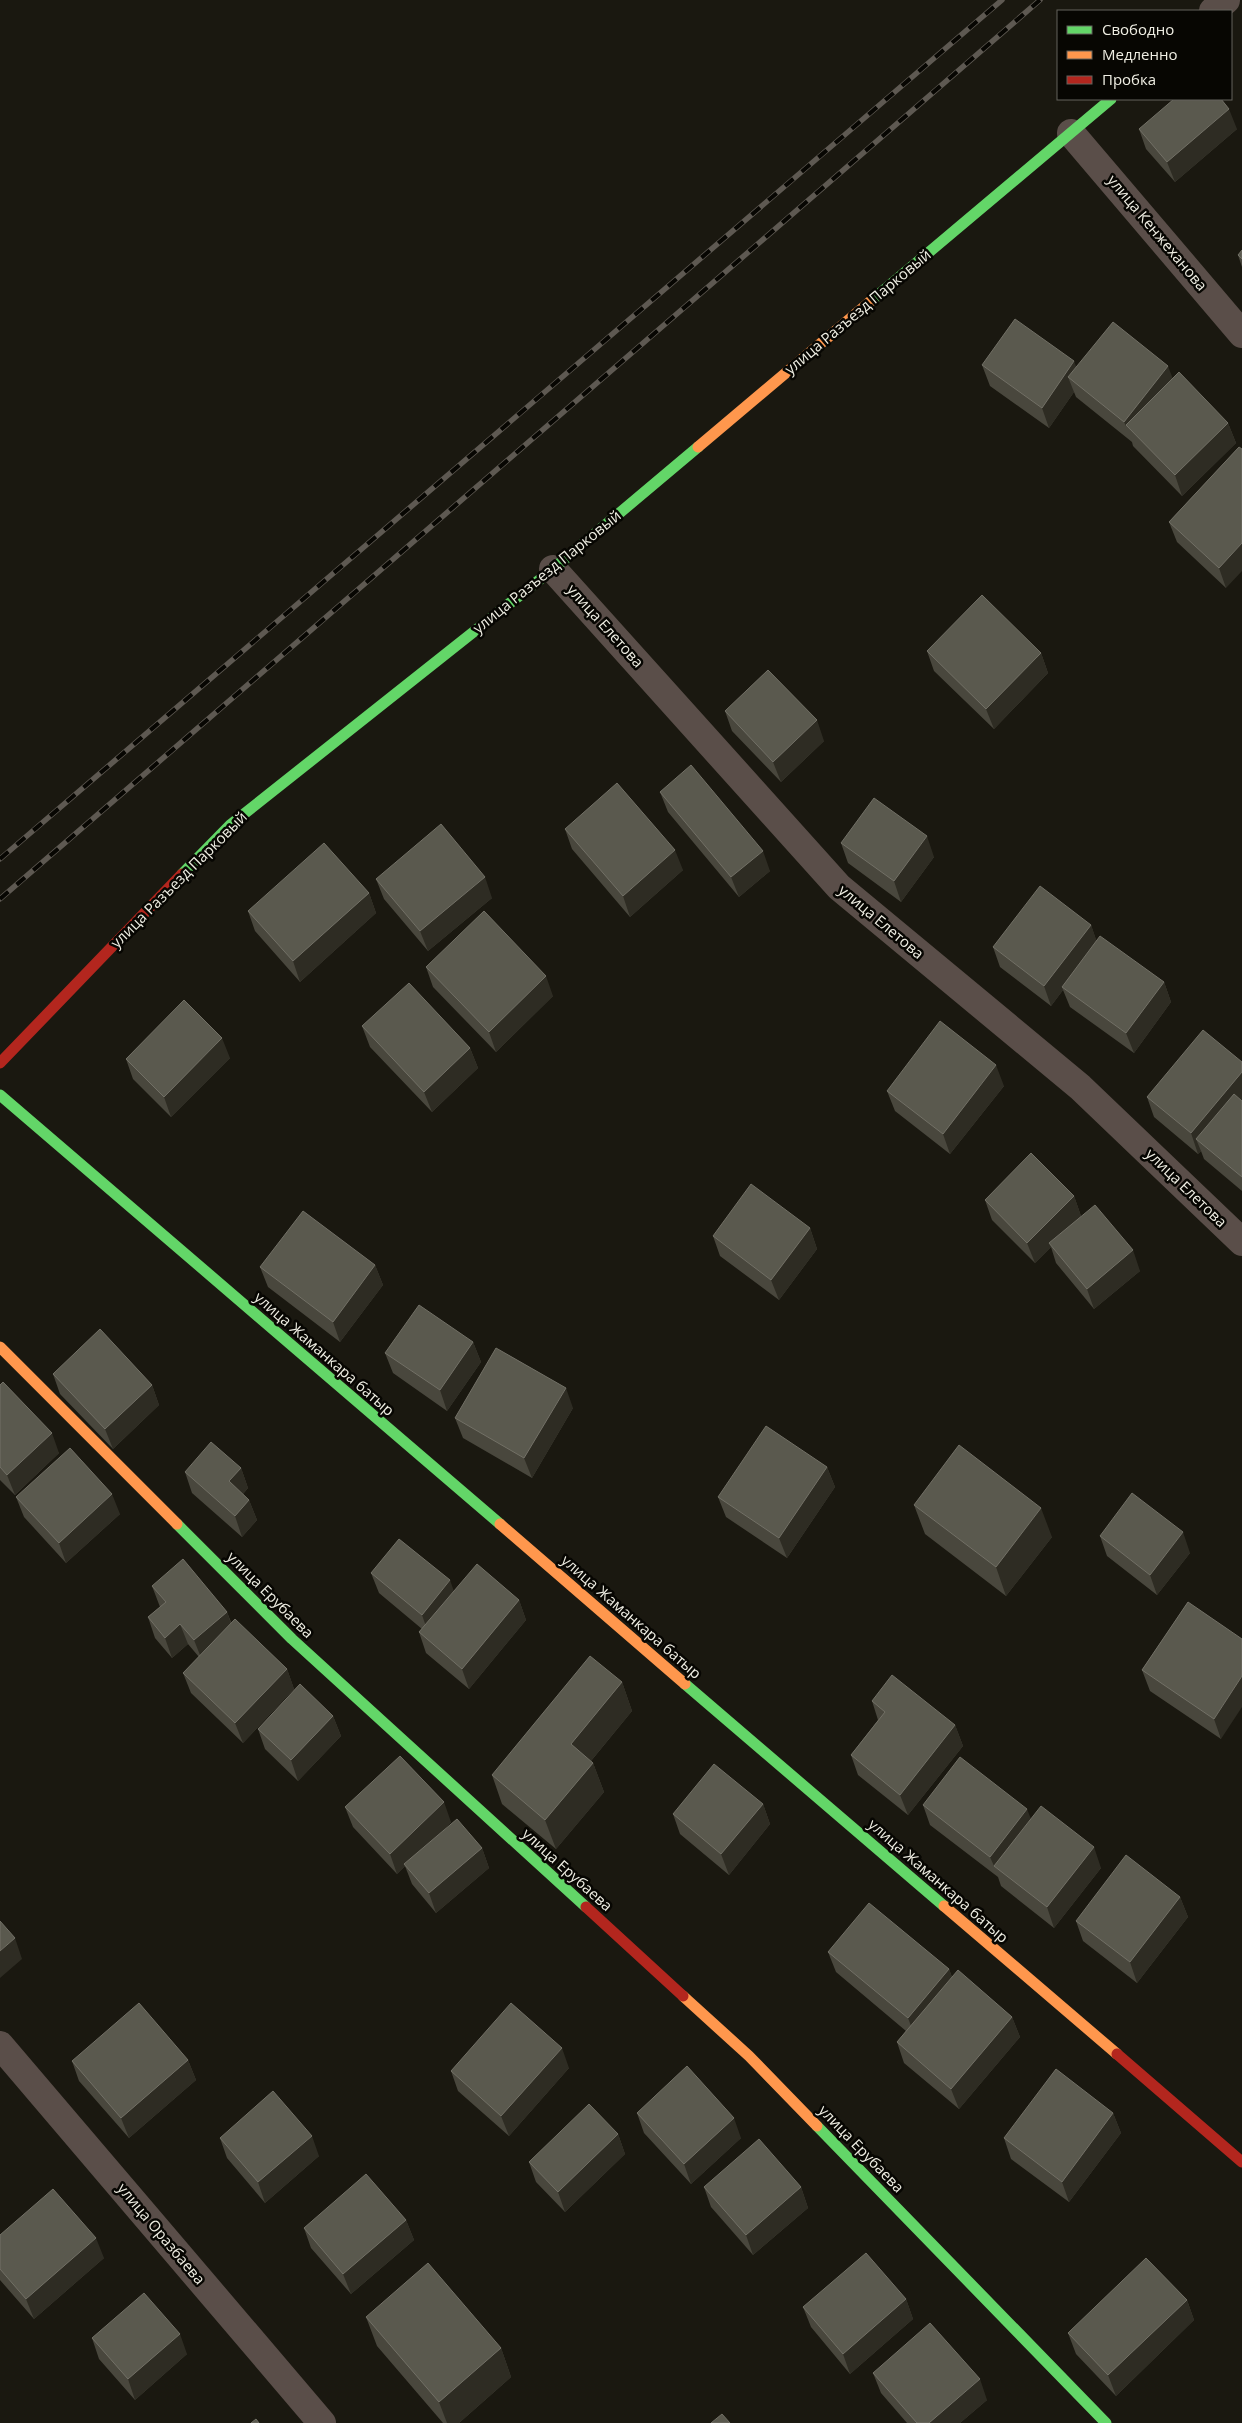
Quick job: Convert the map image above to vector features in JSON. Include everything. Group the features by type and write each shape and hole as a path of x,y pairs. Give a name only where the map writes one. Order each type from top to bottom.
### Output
{"street":[{"path":"1214,10 1226,0"},
{"name":"улица Разъезд Парковый","path":"0,1063 230,825 553,569 1110,100"},
{"name":"улица Кенжеханова","path":"1071,133 1242,334"},
{"name":"улица Елетова","path":"553,569 839,887 1080,1087 1242,1242"},
{"name":"улица Жаманкара батыр","path":"0,1095 1242,2162"},
{"name":"улица Ерубаева","path":"0,1346 292,1639 749,2056 1106,2423"},
{"name":"улица Оразбаева","path":"0,2045 322,2423"}],"building":[{"path":"1173,100 1222,100 1229,109 1167,162 1139,129"},
{"path":"1242,250 1242,259 1238,255"},
{"path":"1015,319 1074,361 1042,408 982,365"},
{"path":"1113,322 1168,366 1124,422 1068,377"},
{"path":"1179,372 1228,423 1175,475 1126,425"},
{"path":"1239,447 1242,449 1242,543 1219,568 1169,522"},
{"path":"982,595 1041,653 986,709 927,651"},
{"path":"768,670 817,720 773,762 725,711"},
{"path":"691,765 763,851 731,877 660,792"},
{"path":"617,783 675,850 623,896 565,829"},
{"path":"874,798 927,836 894,881 841,843"},
{"path":"441,824 485,877 420,931 376,879"},
{"path":"324,843 369,893 293,961 248,911"},
{"path":"1040,886 1091,925 1044,986 993,947"},
{"path":"484,911 546,976 489,1032 426,967"},
{"path":"1100,936 1164,982 1126,1033 1062,987"},
{"path":"409,983 470,1048 424,1092 362,1026"},
{"path":"184,1000 222,1038 164,1097 126,1059"},
{"path":"940,1021 996,1065 943,1134 887,1091"},
{"path":"1203,1030 1242,1062 1242,1072 1191,1133 1147,1097"},
{"path":"1234,1094 1242,1101 1242,1177 1196,1139"},
{"path":"1031,1153 1074,1196 1027,1243 985,1200"},
{"path":"751,1184 810,1228 771,1280 713,1236"},
{"path":"1095,1205 1133,1250 1087,1289 1049,1243"},
{"path":"303,1211 375,1265 333,1322 260,1267"},
{"path":"419,1305 473,1342 440,1390 385,1353"},
{"path":"100,1329 152,1385 105,1429 53,1374"},
{"path":"496,1348 566,1388 524,1458 455,1418"},
{"path":"3,1382 52,1433 7,1475 0,1467 0,1385"},
{"path":"766,1426 827,1467 779,1538 718,1497"},
{"path":"211,1442 241,1468 229,1481 249,1500 235,1516 185,1472"},
{"path":"959,1445 1041,1508 996,1567 914,1505"},
{"path":"70,1448 112,1494 59,1543 16,1497"},
{"path":"1132,1493 1183,1532 1150,1575 1100,1536"},
{"path":"399,1539 450,1580 422,1615 371,1573"},
{"path":"183,1559 227,1612 194,1640 180,1624 165,1638 148,1617 166,1602 152,1586"},
{"path":"477,1564 519,1600 462,1669 419,1632"},
{"path":"1188,1602 1242,1639 1242,1676 1214,1719 1142,1670"},
{"path":"235,1619 287,1669 235,1723 183,1673"},
{"path":"590,1656 622,1682 571,1744 593,1763 545,1820 492,1775"},
{"path":"892,1675 955,1725 900,1795 851,1755 885,1712 872,1701"},
{"path":"300,1684 333,1716 291,1760 258,1729"},
{"path":"400,1756 444,1802 390,1854 345,1807"},
{"path":"960,1757 1027,1809 990,1857 923,1805"},
{"path":"714,1764 763,1804 721,1854 673,1814"},
{"path":"1041,1806 1094,1847 1047,1907 994,1866"},
{"path":"457,1819 482,1848 429,1893 404,1864"},
{"path":"1126,1855 1180,1897 1130,1962 1076,1921"},
{"path":"869,1903 949,1969 908,2018 828,1952"},
{"path":"0,1921 15,1938 0,1951"},
{"path":"958,1970 1012,2017 951,2089 897,2042"},
{"path":"139,2003 188,2060 121,2118 72,2061"},
{"path":"511,2003 562,2048 501,2116 451,2071"},
{"path":"687,2066 734,2118 684,2164 637,2113"},
{"path":"1056,2069 1113,2113 1062,2182 1004,2138"},
{"path":"273,2091 312,2136 258,2182 220,2138"},
{"path":"589,2104 618,2134 558,2192 529,2162"},
{"path":"759,2139 801,2187 746,2235 704,2187"},
{"path":"366,2174 406,2220 343,2274 304,2228"},
{"path":"53,2189 96,2238 26,2299 0,2269 0,2235"},
{"path":"866,2253 906,2299 843,2354 803,2307"},
{"path":"1146,2258 1187,2300 1108,2375 1068,2333"},
{"path":"428,2263 501,2348 439,2402 366,2317"},
{"path":"144,2293 180,2334 128,2379 92,2338"},
{"path":"930,2323 980,2379 929,2423 917,2423 873,2373"},
{"path":"722,2414 730,2423 711,2423"},
{"path":"256,2419 259,2423 251,2423"}],"railway":[{"path":"0,859 1002,0"},
{"path":"0,899 1040,0"}],"traffic: fast":[{"path":"871,301 1110,100"},
{"path":"182,874 230,825 553,569 698,447"},
{"path":"0,1095 500,1524"},
{"path":"177,1524 292,1639 586,1907"},
{"path":"685,1684 944,1906"},
{"path":"817,2126 1106,2423"}],"traffic: slow":[{"path":"698,447 871,301"},
{"path":"0,1347 177,1524"},
{"path":"500,1524 685,1684"},
{"path":"944,1906 1117,2054"},
{"path":"683,1996 749,2056 817,2126"}],"traffic: jam":[{"path":"0,1063 182,874"},
{"path":"586,1907 683,1996"},
{"path":"1117,2054 1242,2162"}]}
